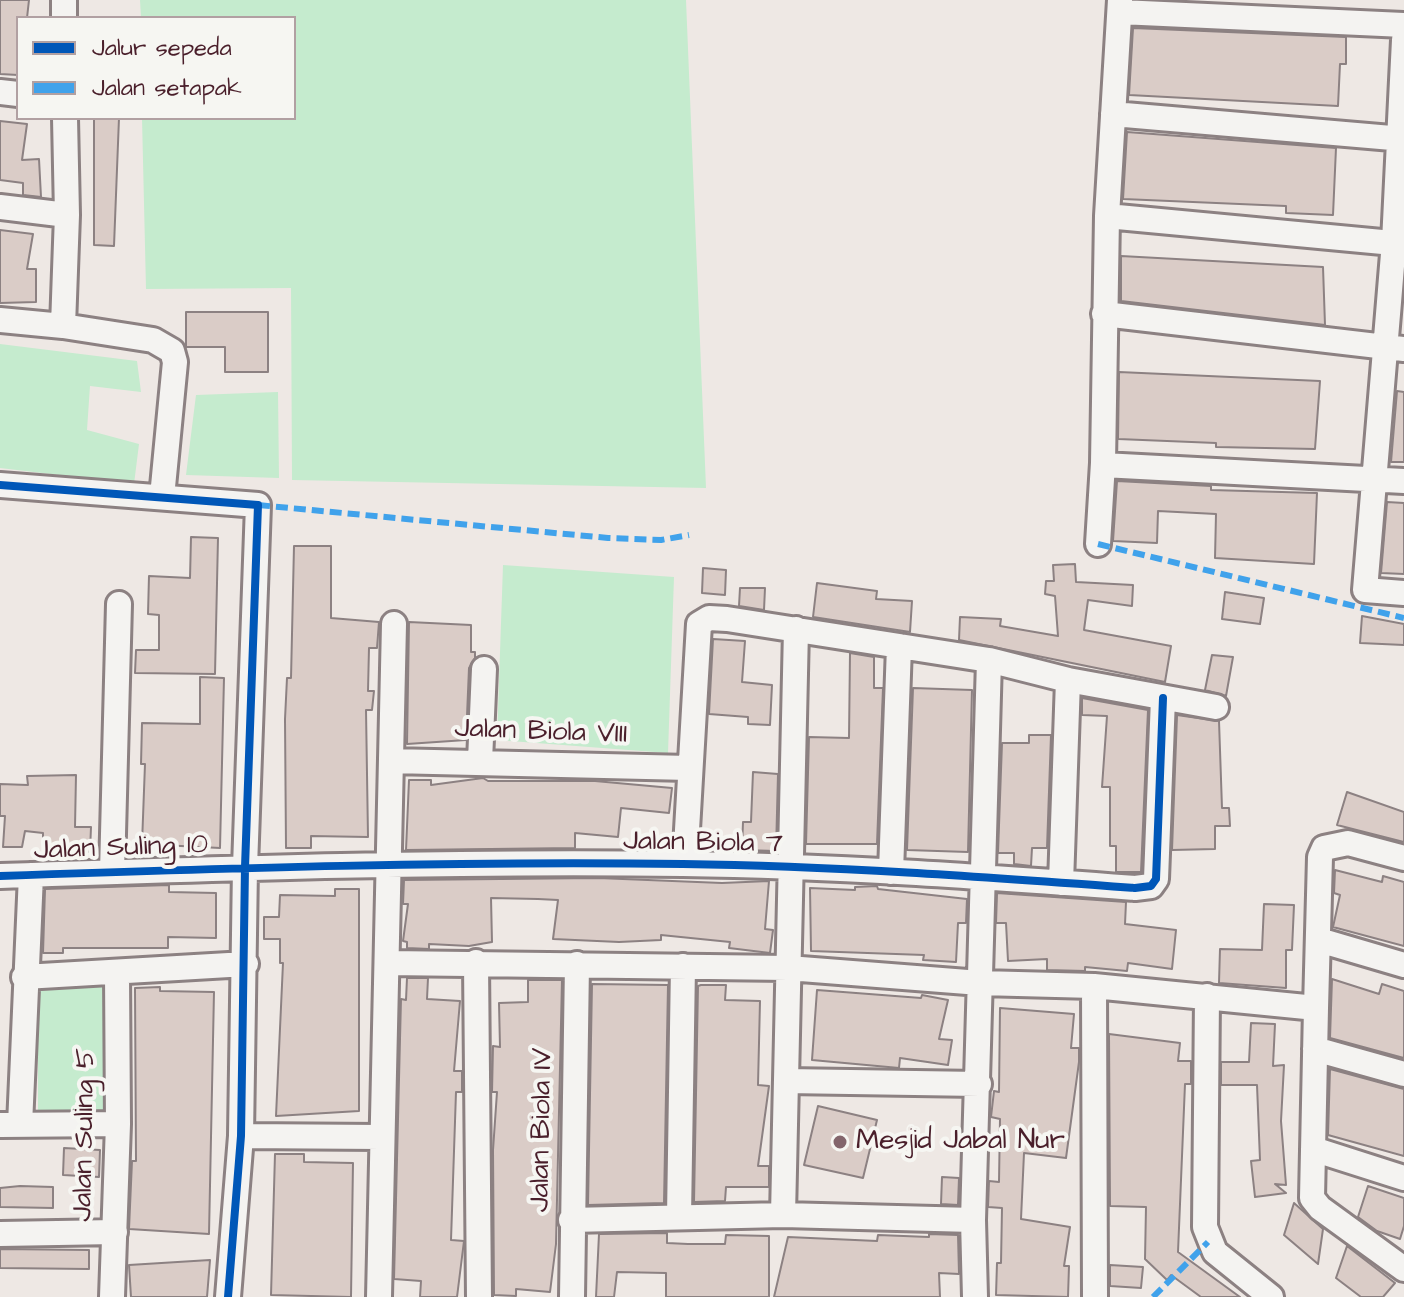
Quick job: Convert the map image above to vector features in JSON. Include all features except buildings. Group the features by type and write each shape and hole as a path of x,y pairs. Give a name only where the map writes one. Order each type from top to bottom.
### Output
{"street":[{"path":"1098,544 1103,465 1107,216 1120,6 1404,25"},
{"path":"1404,40 1395,348 1374,479 1365,590 1404,593"},
{"path":"1113,114 1401,139"},
{"path":"63,326 67,215 65,120"},
{"path":"0,207 67,215"},
{"path":"1107,216 1399,243"},
{"path":"1104,314 1395,348"},
{"path":"0,320 143,337 165,344 172,351 175,362 162,497"},
{"path":"1103,465 1404,481"},
{"path":"0,485 258,505 245,867 246,964 241,1136 228,1297"},
{"path":"112,872 119,604"},
{"path":"685,864 699,624 709,618 989,660 1068,680 1216,707"},
{"path":"379,1297 394,624"},
{"path":"783,1215 796,629"},
{"path":"891,872 899,646"},
{"path":"975,1297 973,1220 989,660"},
{"path":"480,761 484,669"},
{"path":"1061,883 1068,680"},
{"name":"Jalan Biola 7","path":"245,867 391,863 685,864 981,876 1135,888 1151,886 1156,879 1163,698"},
{"name":"Jalan Biola VIII","path":"391,761 689,768"},
{"path":"1404,858 1348,843 1329,844 1320,857 1310,1191 1315,1204 1404,1269"},
{"name":"Jalan Suling 10","path":"0,876 245,867"},
{"path":"31,875 10,1125 118,1124"},
{"path":"1319,940 1404,965"},
{"path":"476,962 479,1297"},
{"path":"388,963 788,968 980,983 1094,986 1316,1008"},
{"path":"24,977 117,974 246,964"},
{"name":"Jalan Biola IV","path":"572,1297 577,964"},
{"path":"679,1216 683,966"},
{"name":"Jalan Suling 5","path":"112,1297 118,1124 117,974"},
{"path":"1094,986 1095,1297"},
{"path":"1207,996 1205,1227 1215,1252 1271,1297"},
{"path":"1315,1049 1404,1074"},
{"path":"786,1081 979,1084"},
{"path":"241,1136 381,1137"},
{"path":"1313,1149 1404,1178"},
{"path":"571,1220 783,1215 973,1220"},
{"path":"0,1234 115,1232"}],"green space":[{"path":"140,0 686,0 706,488 292,480 291,288 146,289 142,120 296,120 296,16 141,16"},
{"path":"0,344 137,361 141,392 90,386 87,430 139,444 134,484 0,468"},
{"path":"278,392 279,478 186,475 196,395"},
{"path":"503,565 674,577 668,753 497,740"},
{"path":"110,972 113,1117 38,1118 38,973"}],"marked path":[{"path":"258,505 608,538 661,540 689,535"},
{"path":"1098,544 1404,618"},
{"path":"1153,1297 1208,1242"}],"cycle path":[{"path":"0,485 258,505 245,867 241,1136 228,1297"},
{"path":"0,876 427,864 598,863 740,865 1135,888 1151,886 1156,879 1163,698"}],"place":[{"name":"Mesjid Jabal Nur","path":"840,1142"}]}
